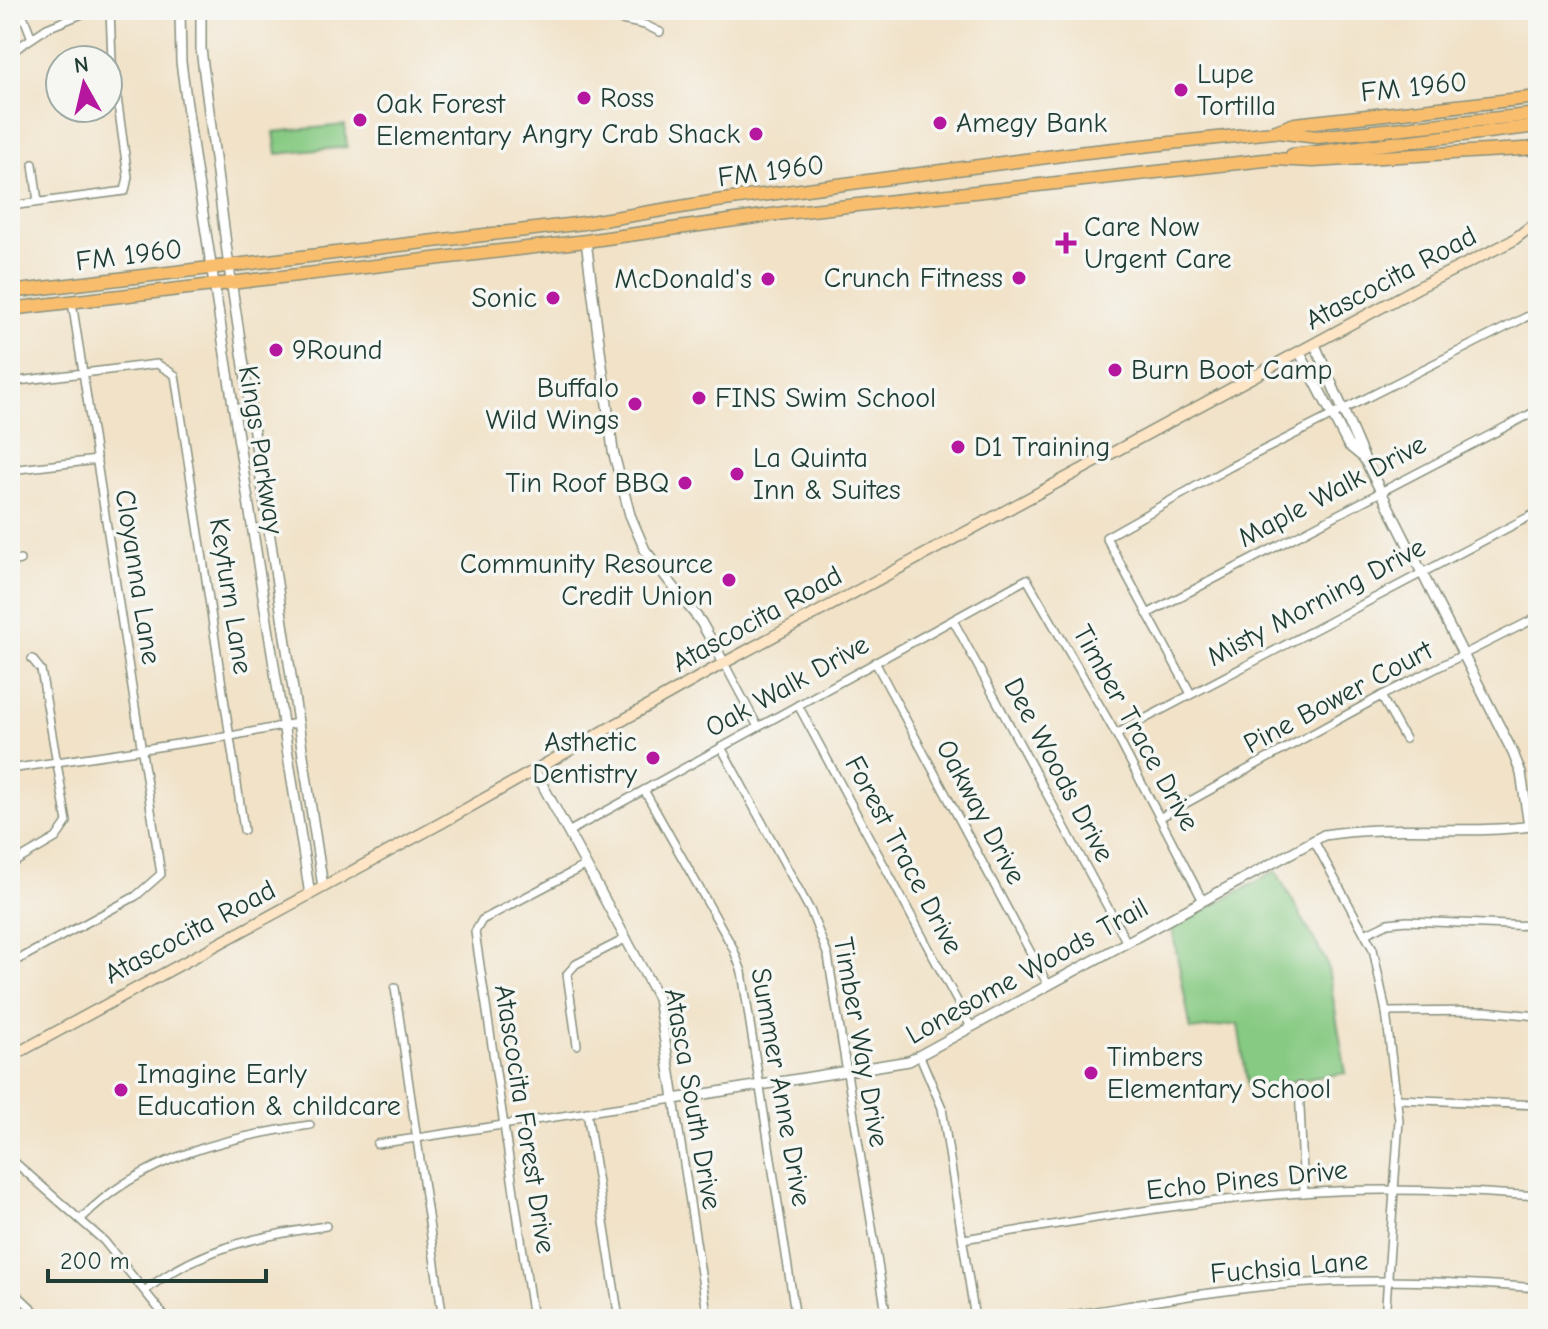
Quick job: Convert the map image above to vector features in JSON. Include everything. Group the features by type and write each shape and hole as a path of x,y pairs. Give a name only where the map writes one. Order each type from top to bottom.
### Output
{"main road":[{"name":"FM 1960","path":"10,292 584,223 717,201 1077,153 1273,132 1295,124 1538,97"},
{"path":"1273,132 1317,137 1538,114"},
{"path":"1274,159 1317,151 1538,126"},
{"name":"FM 1960","path":"10,309 586,241 785,213 1274,159 1313,161 1537,149"},
{"name":"Atascocita Road","path":"10,1057 535,771 724,663 1534,229 1538,221"}],"street":[{"path":"21,10 31,36"},
{"path":"10,53 31,36 92,10"},
{"path":"10,206 125,191 128,177 112,61 110,10"},
{"name":"Kings Parkway","path":"180,10 181,62 194,156 310,895"},
{"name":"Kings Parkway","path":"201,10 201,49 229,267 323,887"},
{"path":"575,10 660,32"},
{"path":"619,19 620,10"},
{"path":"194,156 215,153"},
{"path":"33,164 38,202"},
{"path":"586,241 613,451 630,515 650,558 701,622 758,727"},
{"name":"Cloyanna Lane","path":"10,964 150,887 161,874 72,302"},
{"path":"1191,694 1106,537 1331,415 1538,311"},
{"path":"1315,345 1364,458 1521,773 1533,826"},
{"path":"1300,353 1348,445 1364,458"},
{"name":"Keyturn Lane","path":"84,373 157,364 171,370 177,385 244,830"},
{"path":"10,382 84,373"},
{"name":"Maple Walk Drive","path":"1147,614 1381,489 1538,410"},
{"path":"10,470 97,460"},
{"name":"Misty Morning Drive","path":"1116,734 1422,570 1538,512"},
{"path":"10,562 20,560"},
{"name":"Oak Walk Drive","path":"568,832 1027,579"},
{"name":"Timber Trace Drive","path":"1027,579 1116,734 1203,901"},
{"name":"Pine Bower Court","path":"1161,817 1381,696 1538,617"},
{"name":"Dee Woods Drive","path":"953,620 1126,941"},
{"path":"10,865 64,831 66,808 60,762 41,670 32,659"},
{"name":"Oakway Drive","path":"875,662 1047,983"},
{"path":"1381,696 1405,739"},
{"name":"Forest Trace Drive","path":"798,705 971,1027"},
{"path":"10,769 297,723"},
{"name":"Timber Way Drive","path":"721,747 818,927 833,981 887,1319"},
{"name":"Atasca South Drive","path":"535,771 658,998 708,1319"},
{"name":"Summer Anne Drive","path":"644,790 738,962 746,986 796,1319"},
{"name":"Lonesome Woods Trail","path":"377,1144 895,1066 920,1056 1047,983 1314,841 1349,831 1487,831 1533,826"},
{"path":"1314,841 1365,934 1379,971 1386,1012 1398,1099 1385,1319"},
{"name":"Atascocita Forest Drive","path":"533,1319 476,926 586,865"},
{"path":"1365,934 1388,923 1407,921 1538,926"},
{"path":"577,1045 567,974 576,964 627,938"},
{"path":"395,988 443,1319"},
{"path":"1386,1012 1484,1011 1538,1016"},
{"path":"920,1056 940,1100 975,1319"},
{"path":"1299,1086 1304,1193"},
{"path":"1398,1099 1538,1105"},
{"path":"587,1112 619,1319"},
{"path":"81,1219 119,1189 188,1153 238,1137 310,1125"},
{"path":"10,1158 81,1219 147,1289 167,1319"},
{"name":"Echo Pines Drive","path":"963,1239 1209,1202 1304,1193 1394,1190 1538,1196"},
{"path":"147,1289 181,1265 227,1244 326,1226"},
{"name":"Fuchsia Lane","path":"1045,1319 1269,1286 1388,1282 1538,1288"},
{"path":"11,1290 43,1319"}],"green space":[{"path":"345,125 347,147 277,154 274,132"},
{"path":"1276,871 1327,963 1346,1073 1248,1088 1238,1024 1191,1030 1172,928"}],"place":[{"name":"Lupe Tortilla","path":"1181,90"},
{"name":"Ross","path":"584,98"},
{"name":"Oak Forest Elementary","path":"360,120"},
{"name":"Amegy Bank","path":"940,123"},
{"name":"Angry Crab Shack","path":"756,134"},
{"name":"Care Now Urgent Care","path":"1066,243"},
{"name":"Crunch Fitness","path":"1019,278"},
{"name":"McDonald's","path":"768,279"},
{"name":"Sonic","path":"553,298"},
{"name":"9Round","path":"276,350"},
{"name":"Burn Boot Camp","path":"1115,370"},
{"name":"FINS Swim School","path":"699,398"},
{"name":"Buffalo Wild Wings","path":"635,404"},
{"name":"D1 Training","path":"958,447"},
{"name":"La Quinta Inn & Suites","path":"737,474"},
{"name":"Tin Roof BBQ","path":"685,483"},
{"name":"Community Resource Credit Union","path":"729,580"},
{"name":"Asthetic Dentistry","path":"653,758"},
{"name":"Timbers Elementary School","path":"1091,1073"},
{"name":"Imagine Early Education & childcare","path":"121,1090"}]}
